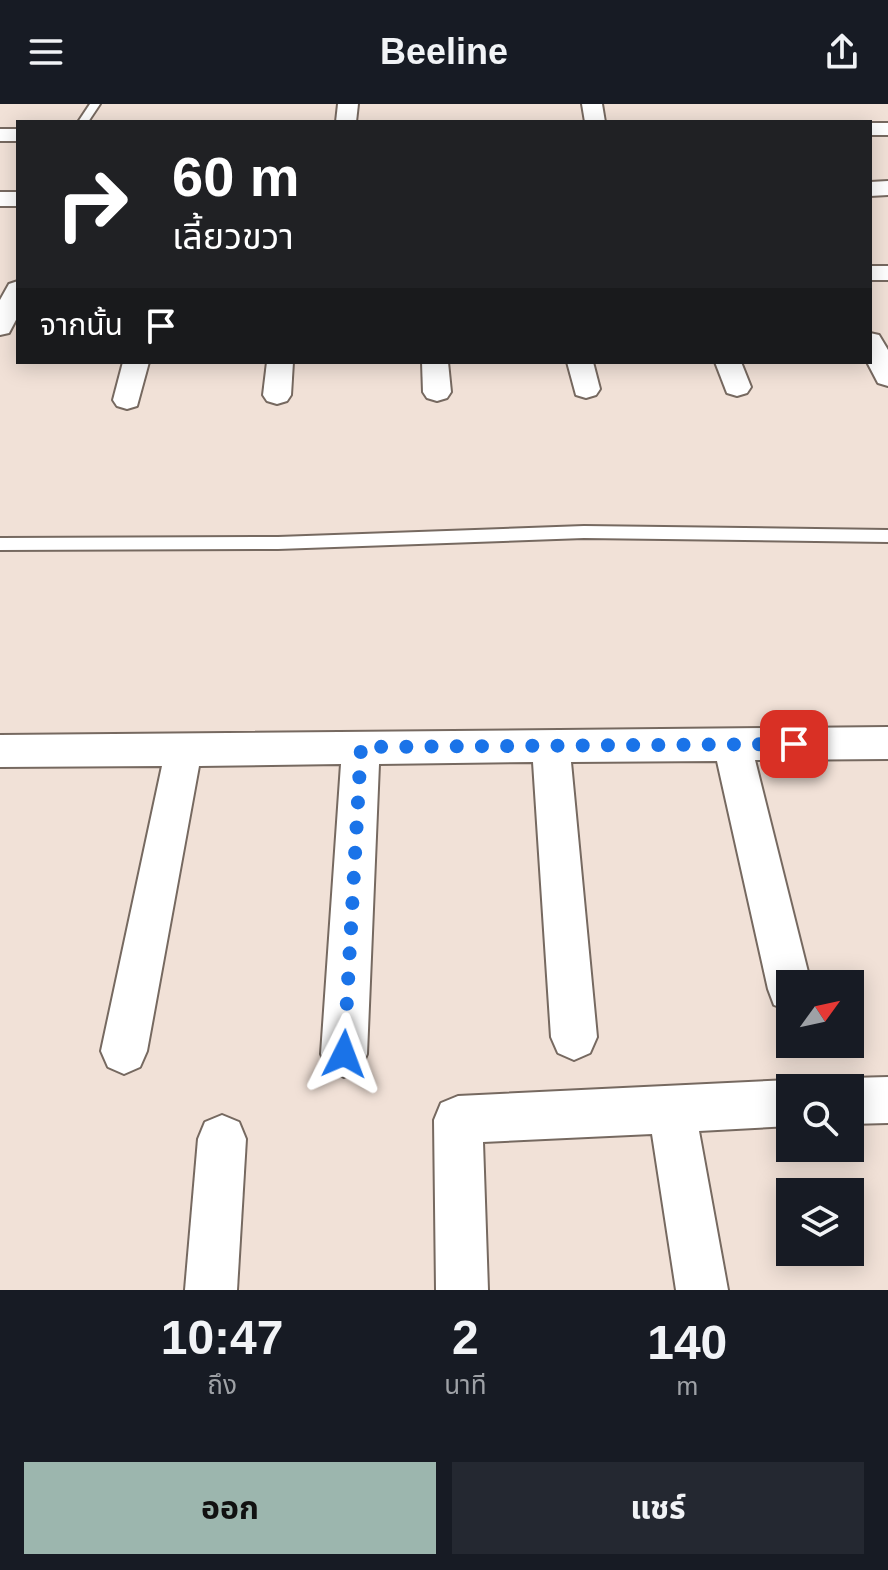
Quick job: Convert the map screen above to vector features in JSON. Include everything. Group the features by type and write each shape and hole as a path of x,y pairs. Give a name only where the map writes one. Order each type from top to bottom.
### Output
{"street":[{"path":"0,327 16,293"},
{"path":"872,345 888,377"},
{"path":"127,400 136,364"},
{"path":"277,395 280,364"},
{"path":"435,364 437,392"},
{"path":"580,364 586,389"},
{"path":"0,752 888,743"},
{"path":"732,745 785,970"},
{"path":"551,746 574,1037"},
{"path":"344,1054 361,747"},
{"path":"124,1051 184,748"},
{"path":"864,1101 888,1100"},
{"path":"462,1290 458,1120 776,1103"},
{"path":"671,1107 702,1290"},
{"path":"211,1290 222,1139"}],"lane":[{"path":"0,544 278,543 584,532 888,536"}],"route":[{"path":"344,1054 361,747 794,744"}]}
